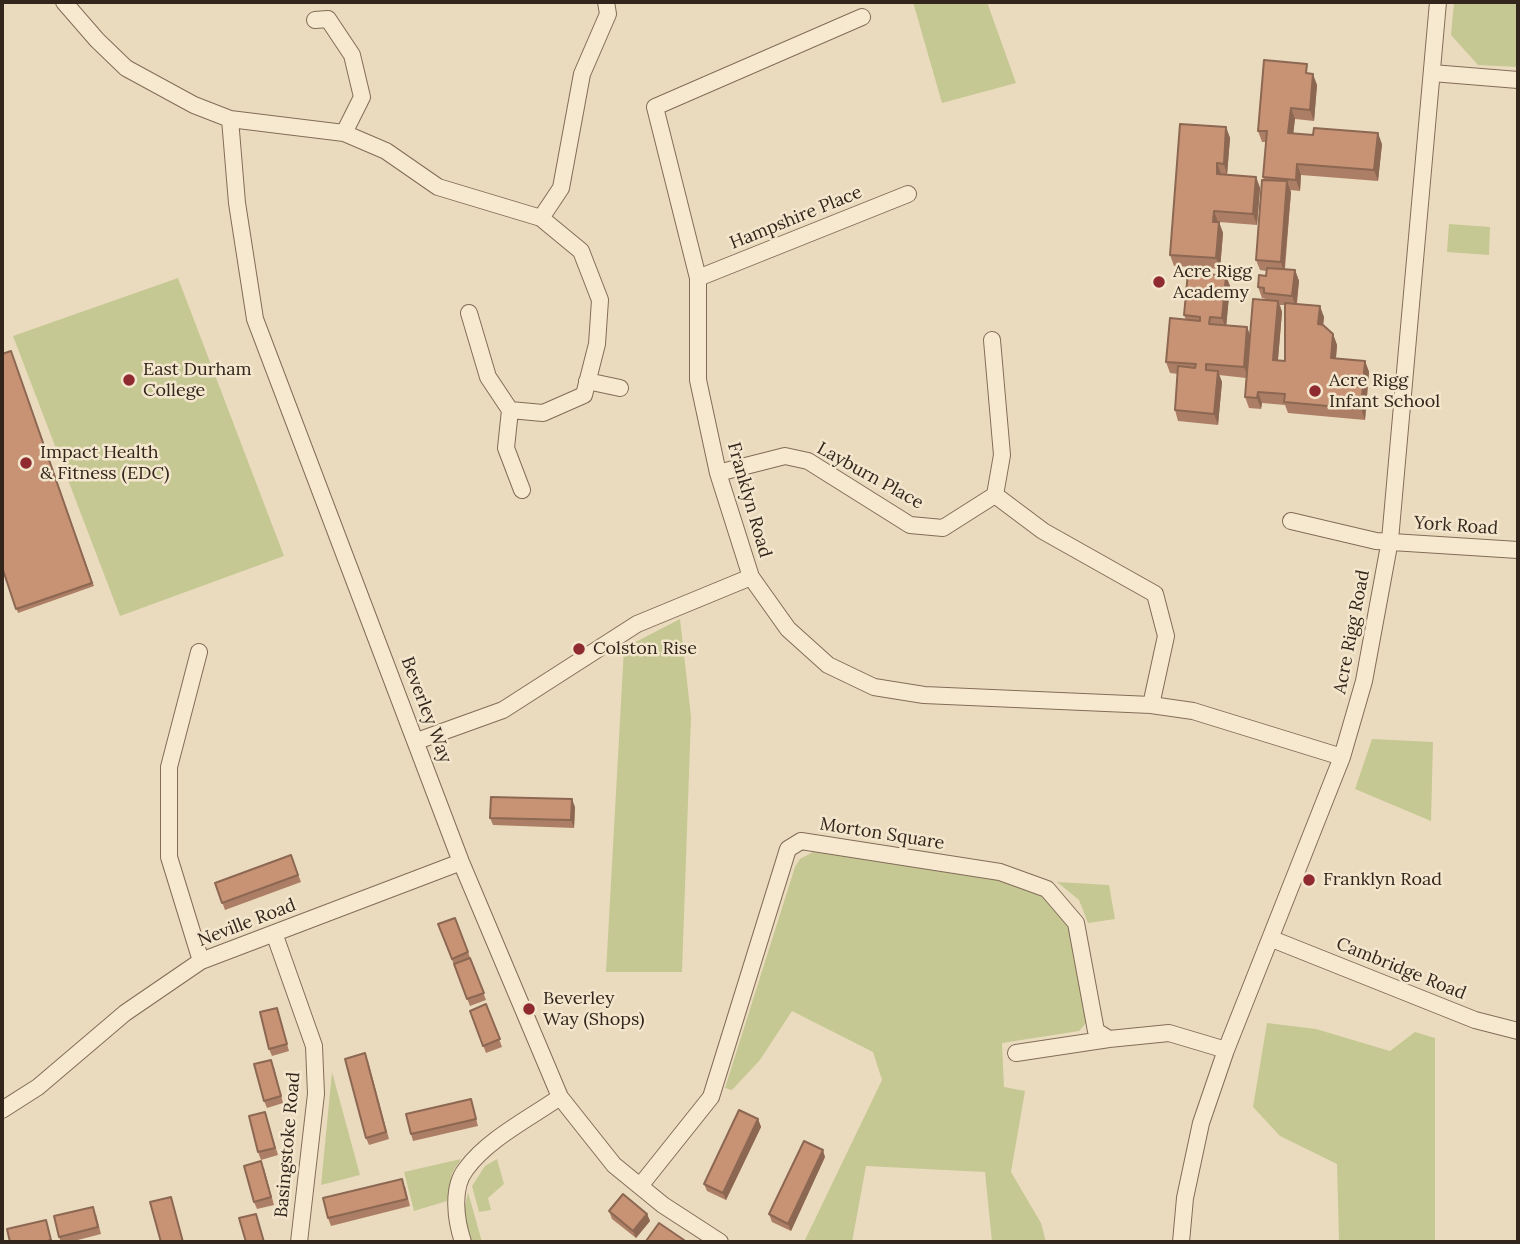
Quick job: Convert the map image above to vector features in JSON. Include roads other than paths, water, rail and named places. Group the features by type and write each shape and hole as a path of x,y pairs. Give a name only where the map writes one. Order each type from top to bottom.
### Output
{"street":[{"path":"64,2 126,68 194,105 230,119 344,133 386,151 438,187 541,218 581,251 600,300 597,344 584,396 543,413 510,410"},
{"path":"541,218 561,188 582,74 608,14 606,2"},
{"name":"Acre Rigg Road","path":"1181,1242 1185,1198 1201,1123 1226,1050 1342,757 1364,681 1390,540 1438,2"},
{"name":"Franklyn Road","path":"862,17 654,107 698,278 698,380 718,473 751,577 788,629 828,665 874,687 923,695 1151,705 1194,711 1342,757"},
{"path":"315,20 328,19 352,55 362,97 344,133"},
{"path":"1432,73 1518,80"},
{"name":"Beverley Way","path":"230,119 237,203 255,319 461,862 560,1097 614,1165 720,1242"},
{"name":"Hampshire Place","path":"698,278 908,194"},
{"path":"469,313 488,377 510,410 506,448 522,490"},
{"path":"992,340 1002,455 995,495 1043,531 1155,594 1166,636 1151,705"},
{"path":"587,382 620,388"},
{"name":"Layburn Place","path":"718,473 785,456 808,461 910,524 943,528 995,495"},
{"name":"York Road","path":"1290,521 1376,541 1518,550"},
{"path":"417,741 503,710 638,624 751,577"},
{"path":"199,652 169,767 169,857 201,961"},
{"name":"Morton Square","path":"640,1186 711,1097 788,849 801,841 1000,872 1047,888 1076,923 1096,1031 1109,1040"},
{"name":"Neville Road","path":"2,1110 56,1073 125,1013 201,961 461,862"},
{"name":"Basingstoke Road","path":"274,933 314,1046 316,1094 299,1242"},
{"name":"Cambridge Road","path":"1272,939 1475,1020 1518,1031"},
{"path":"1016,1053 1169,1033 1226,1050"},
{"path":"463,1242 456,1202 464,1170 490,1147 560,1097"}],"place":[{"name":"Acre Rigg Academy","path":"1159,282"},
{"name":"East Durham College","path":"129,380"},
{"name":"Acre Rigg Infant School","path":"1315,391"},
{"name":"Impact Health & Fitness (EDC)","path":"26,463"},
{"name":"Colston Rise","path":"579,649"},
{"name":"Franklyn Road","path":"1309,880"},
{"name":"Beverley Way (Shops)","path":"529,1009"}]}
